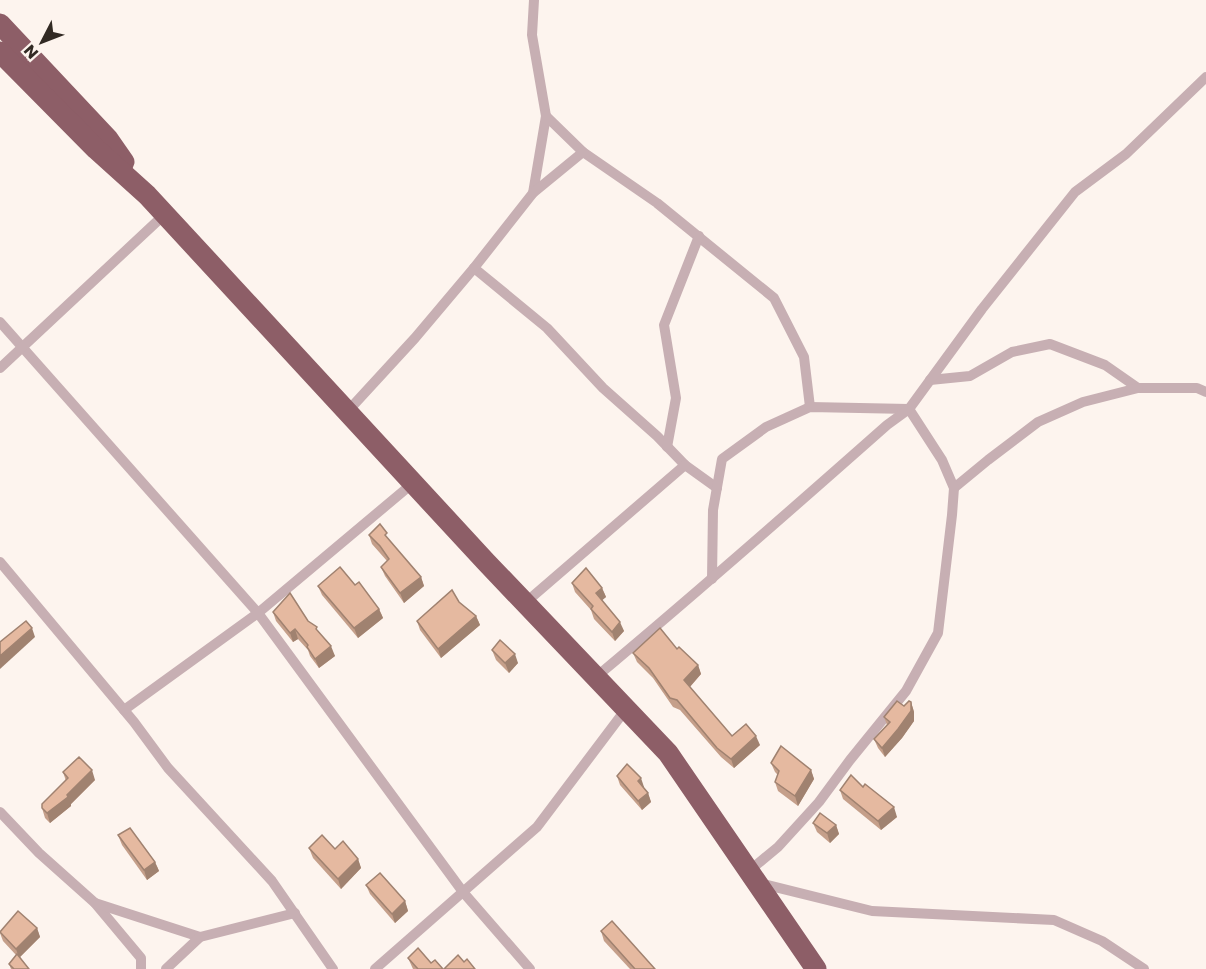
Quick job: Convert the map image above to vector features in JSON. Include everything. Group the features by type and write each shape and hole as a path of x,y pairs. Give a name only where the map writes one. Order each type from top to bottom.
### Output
{"highway":[{"path":"0,24 108,139 147,195"},
{"path":"0,52 96,149 147,195 525,603 668,753 816,969"}],"street":[{"path":"533,193 546,116 532,35 534,0"},
{"path":"596,677 887,425 909,409 982,309 1075,192 1126,154 1206,77"},
{"path":"546,116 583,152 657,203 774,298 804,357 810,406"},
{"path":"347,412 415,338 533,193 583,152"},
{"path":"0,368 165,214"},
{"path":"667,447 676,398 664,325 699,236"},
{"path":"474,268 547,328 603,388 685,465 717,488"},
{"path":"0,322 258,614 463,892 530,969"},
{"path":"930,380 970,375 1012,352 1050,344 1105,365 1138,388"},
{"path":"954,488 1038,422 1083,402 1138,388 1197,388 1206,392"},
{"path":"711,579 713,510 722,459 766,428 810,406 909,409"},
{"path":"909,409 942,460 954,488 938,633 906,691 819,802 753,877 872,912 1054,920 1102,941 1144,969"},
{"path":"525,603 685,465"},
{"path":"124,710 258,614 413,483"},
{"path":"0,562 124,710 168,768 272,881 333,969"},
{"path":"375,969 537,827 626,709"},
{"path":"0,812 39,853 95,903 141,958 141,969"},
{"path":"95,903 200,937"},
{"path":"166,969 200,937 295,913"}],"building":[{"path":"380,524 387,533 385,535 421,577 400,593 381,567 389,559 369,535"},
{"path":"340,567 355,585 359,582 379,609 354,628 318,586"},
{"path":"586,568 602,588 596,593 620,622 612,632 572,583"},
{"path":"452,590 459,602 476,616 438,649 417,621"},
{"path":"290,593 308,621 317,627 316,629 331,646 315,659 308,645 295,629 290,633 273,612"},
{"path":"26,621 32,628 0,656 0,642"},
{"path":"660,628 677,649 679,647 698,665 684,680 732,736 746,724 756,736 731,759 717,748 677,700 670,698 649,668 633,653"},
{"path":"500,640 515,654 505,663 492,650"},
{"path":"897,701 904,706 909,701 911,702 911,711 882,748 874,739 890,722 884,717"},
{"path":"781,746 811,770 795,796 775,782 779,771 771,763"},
{"path":"79,757 92,770 67,795 68,797 47,813 42,808 42,804 68,778 63,772"},
{"path":"627,764 641,778 638,781 648,793 638,801 617,776"},
{"path":"851,775 863,787 865,784 894,807 878,821 840,790"},
{"path":"820,813 836,825 827,833 813,823"},
{"path":"130,828 155,862 144,870 118,835"},
{"path":"322,835 335,849 343,841 358,859 338,879 309,848"},
{"path":"380,873 405,901 392,914 366,885"},
{"path":"18,911 37,928 16,949 0,932"},
{"path":"612,921 655,969 635,969 601,931"},
{"path":"418,948 431,963 435,960 443,969 418,969 408,958"},
{"path":"17,954 29,969 14,969 9,964"},
{"path":"458,955 464,962 467,959 475,969 444,969"}]}
